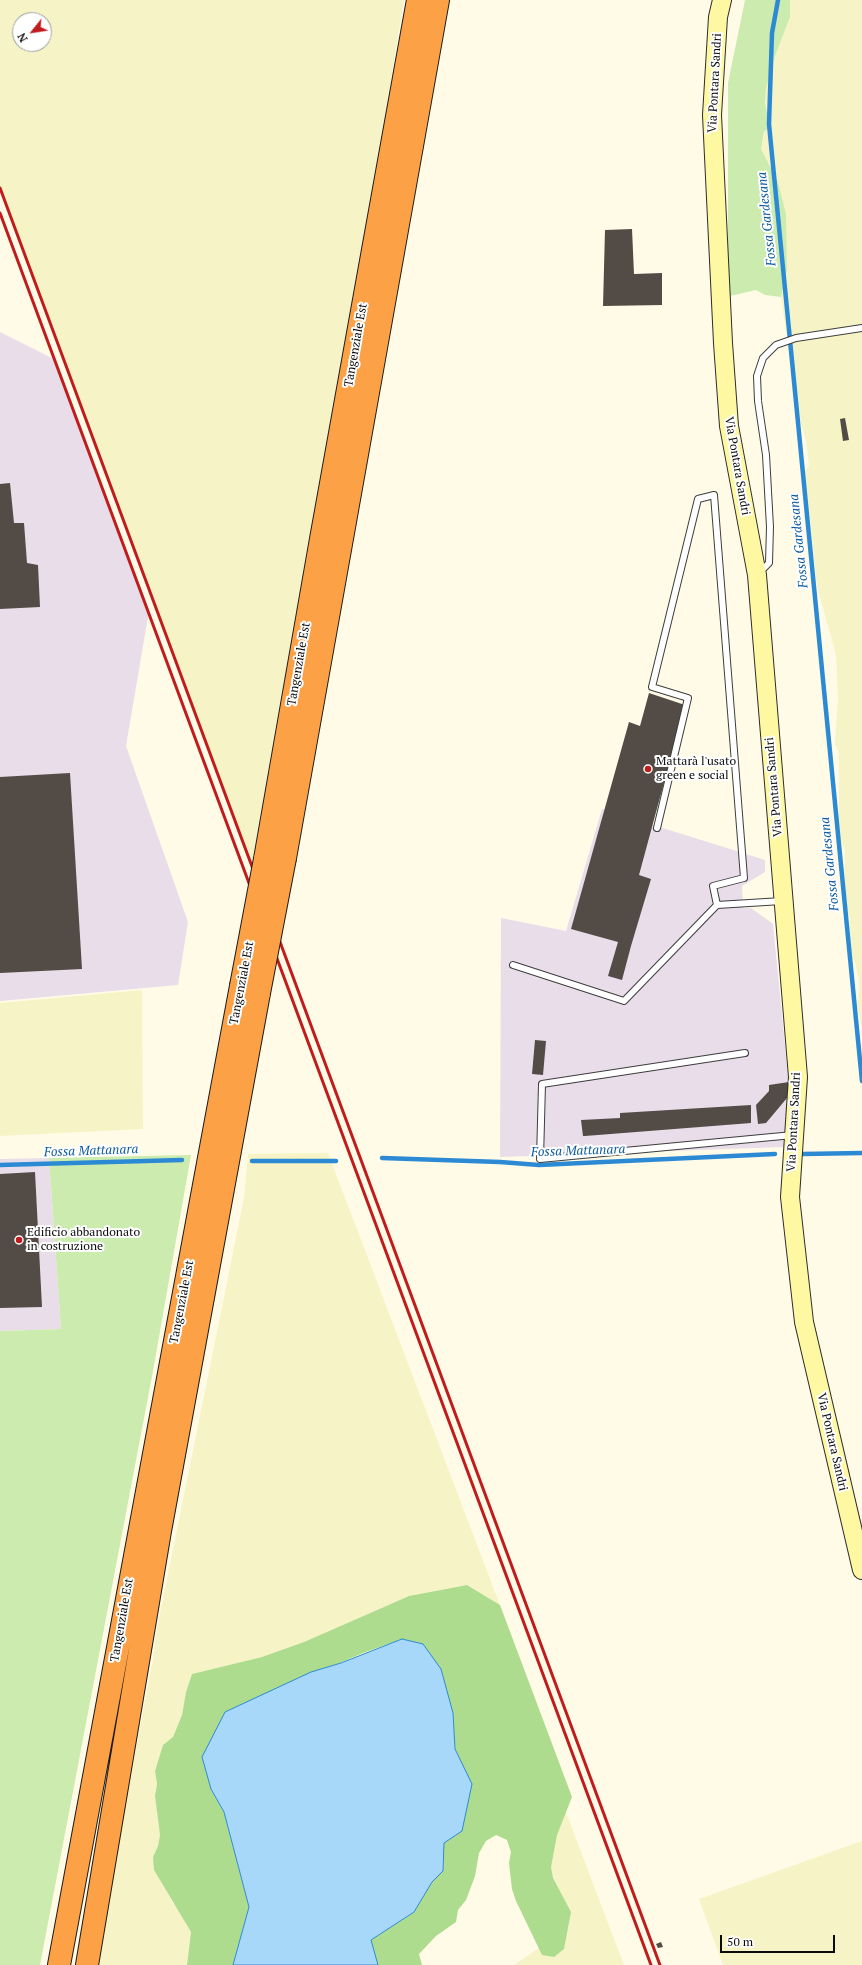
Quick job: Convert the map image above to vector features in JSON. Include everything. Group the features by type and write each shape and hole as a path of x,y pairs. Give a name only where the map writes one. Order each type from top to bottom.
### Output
{"highway":[{"name":"Tangenziale Est","path":"275,859 321,539 418,0"},
{"name":"Tangenziale Est","path":"57,1965 67,1924 85,1819 250,990 438,0"},
{"name":"Tangenziale Est","path":"87,1965 250,990"}],"street":[{"name":"Via Pontara Sandri","path":"722,0 718,17 712,115 723,342 729,426 757,575 798,1077 790,1197 804,1322 862,1570"}],"lane":[{"path":"757,575 769,563 770,527 766,455 758,401 757,376 763,358 776,345 796,338 862,328"},
{"path":"657,828 688,698 652,687 698,499 714,495 744,878 713,886 717,905"},
{"path":"513,965 624,1002 717,905 784,901"},
{"path":"744,1053 542,1084 540,1159 794,1135"}],"shaded area":[{"path":"0,0 404,0 261,888 0,188"},
{"path":"790,0 862,0 862,1028 857,1005 859,979 855,963 849,949 850,918 846,912 844,893 845,850 836,829 839,813 839,753 835,744 838,699 836,655 817,586 810,517 802,477 809,465 806,441 793,395 781,297 787,270 761,149 769,115 765,103 766,89 775,56 790,17"},
{"path":"0,332 54,359 149,611 126,746 188,922 178,985 0,1001"},
{"path":"602,809 765,860 765,872 742,886 743,908 751,908 773,924 789,1086 784,1147 500,1157 501,918 566,931"},
{"path":"142,990 143,1129 0,1136 0,1003"},
{"path":"328,1153 500,1605 467,1585 409,1596 304,1642 262,1657 192,1674 186,1692 182,1715 173,1737 163,1745 155,1771 157,1784 155,1796 160,1835 158,1846 153,1857 172,1902 180,1911 191,1932 187,1965 95,1965 153,1659 156,1633 244,1198 248,1154"},
{"path":"49,1158 61,1329 0,1331 0,1159"},
{"path":"566,1812 624,1965 514,1965 569,1927 548,1877 536,1825"},
{"path":"862,1841 862,1965 723,1965 699,1899"}],"green space":[{"path":"745,0 790,0 790,17 775,56 766,89 765,103 770,126 764,132 761,149 778,182 786,214 787,270 781,297 765,295 756,290 730,296 728,262 728,83"},
{"path":"191,1155 153,1371 40,1965 0,1965 0,1331 61,1329 49,1158"},
{"path":"467,1585 500,1605 572,1797 557,1835 551,1867 553,1878 571,1912 564,1949 554,1957 542,1955 516,1901 512,1889 509,1863 511,1852 507,1840 496,1835 486,1841 479,1853 475,1876 466,1900 458,1910 456,1922 436,1936 419,1954 422,1965 378,1965 371,1940 414,1912 432,1882 443,1871 444,1843 471,1784 455,1749 453,1713 423,1644 402,1639 363,1653 225,1712 211,1789 224,1812 249,1907 233,1965 187,1965 191,1932 154,1870 153,1857 158,1846 160,1835 155,1796 157,1784 155,1771 163,1745 173,1737 182,1715 186,1692 192,1674 262,1657 304,1642 409,1596"}],"water":[{"path":"402,1639 423,1644 441,1669 453,1713 455,1749 472,1784 462,1831 444,1843 443,1871 432,1882 414,1912 371,1940 378,1965 233,1965 249,1907 224,1812 211,1789 202,1757 225,1712 311,1672 341,1663"}],"building":[{"path":"632,229 634,274 662,273 662,305 603,306 605,230"},
{"path":"845,418 849,440 843,441 840,419"},
{"path":"10,483 14,523 24,523 27,563 38,565 40,607 0,609 0,484"},
{"path":"649,693 685,705 639,875 651,879 622,980 608,976 618,942 571,929 629,722 640,726"},
{"path":"70,773 82,969 0,973 0,777"},
{"path":"535,1040 546,1041 543,1075 532,1074"},
{"path":"789,1082 787,1098 766,1123 758,1124 756,1105 769,1091 769,1085"},
{"path":"751,1105 751,1123 583,1136 581,1120 620,1118 620,1113"},
{"name":"Edificio abbandonato in costruzione","path":"35,1172 42,1307 0,1308 0,1174"},
{"path":"661,1942 663,1947 658,1948 656,1944"}],"waterway":[{"name":"Fossa Gardesana","path":"778,0 772,33 769,124 862,1081"},
{"name":"Fossa Mattanara","path":"803,1154 862,1153"},
{"name":"Fossa Mattanara","path":"382,1158 500,1162 539,1165 775,1154"},
{"name":"Fossa Mattanara","path":"0,1165 182,1160"},
{"name":"Fossa Mattanara","path":"252,1161 336,1161"}],"railway":[{"path":"0,188 660,1965"},
{"path":"0,213 651,1965"}],"place":[{"name":"Mattarà l'usato green e social","path":"648,769"},
{"name":"Edificio abbandonato in costruzione","path":"19,1240"}]}
